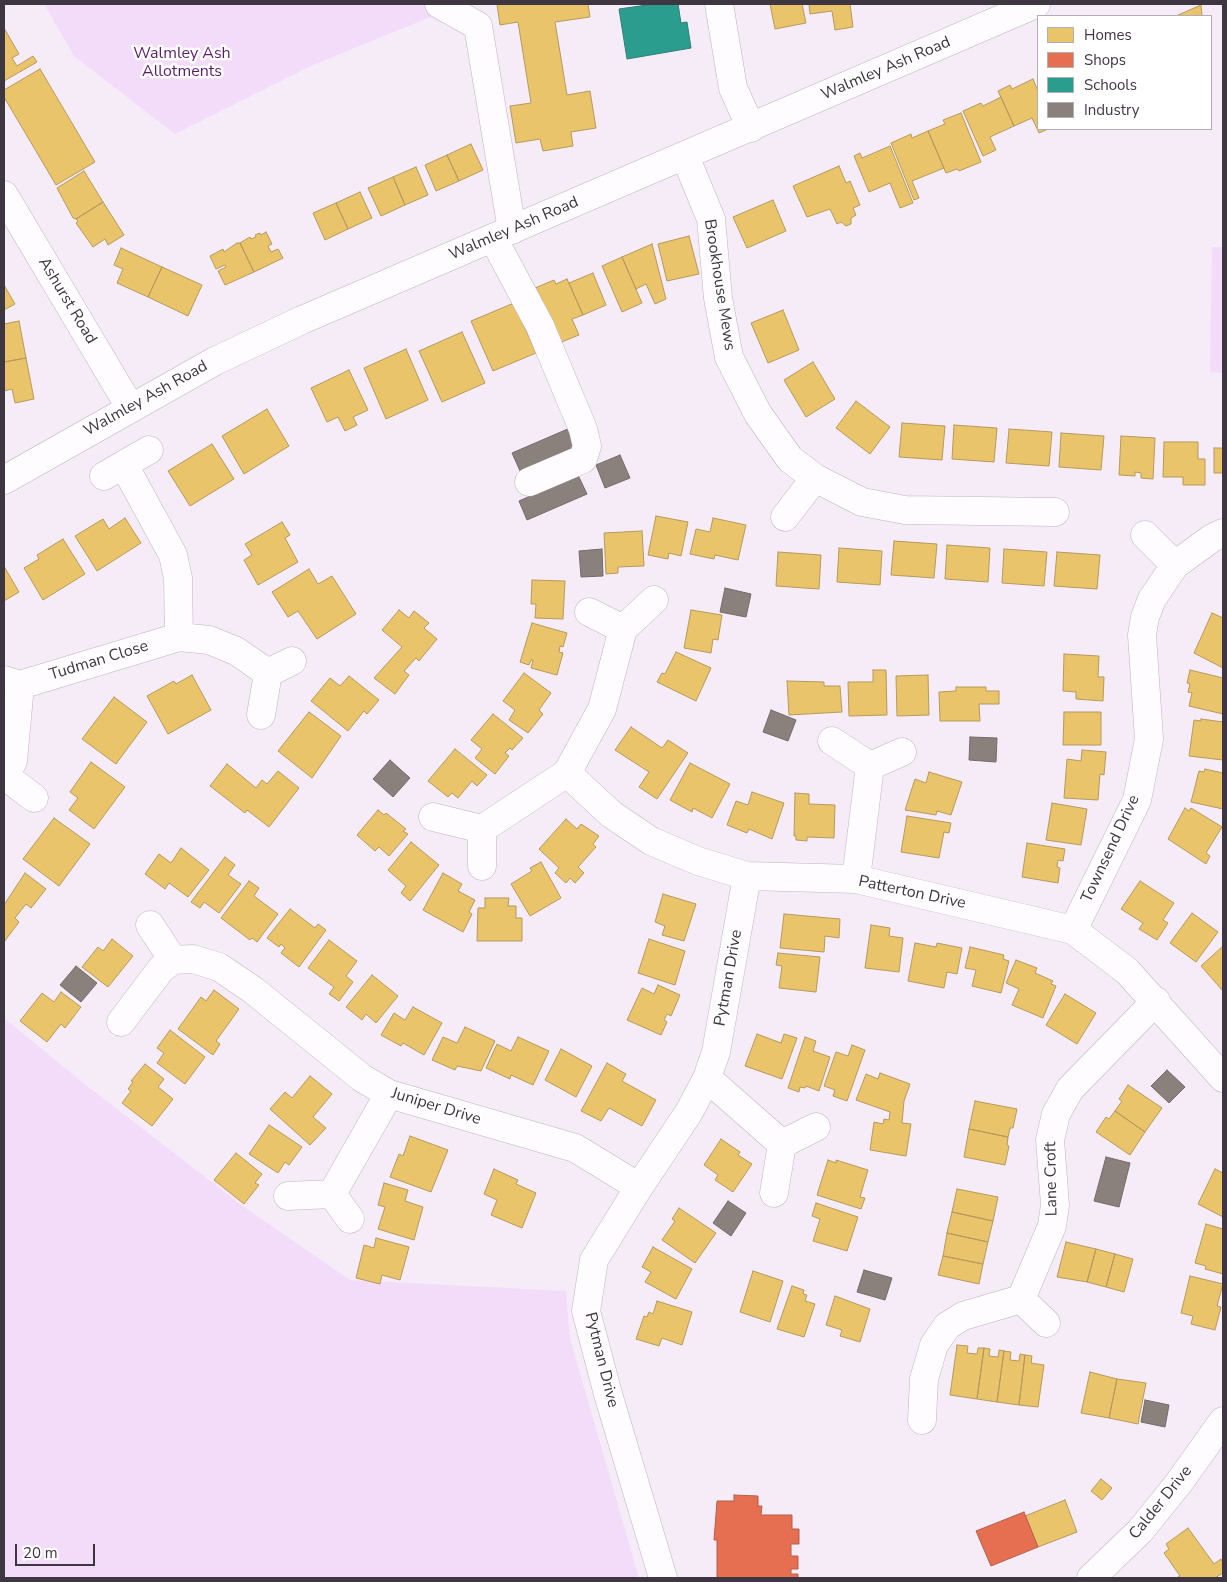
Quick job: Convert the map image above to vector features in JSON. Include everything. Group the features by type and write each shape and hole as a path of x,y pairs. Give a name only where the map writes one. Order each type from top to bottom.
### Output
{"street":[{"path":"439,4 478,26 502,234 583,429 587,446 583,459 529,482"},
{"path":"719,4 733,88 751,128"},
{"name":"Walmley Ash Road","path":"4,480 130,407 215,361 293,324 1036,4"},
{"name":"Brookhouse Mews","path":"685,156 710,219 718,298 729,357 758,414 790,459 815,478 862,502 905,510 1055,512"},
{"name":"Ashurst Road","path":"4,195 130,407"},
{"path":"149,450 114,470 173,555 178,578 179,637"},
{"path":"785,517 815,478"},
{"name":"Townsend Drive","path":"1073,930 1137,800 1149,739 1142,635 1145,617 1152,599 1175,565 1212,538 1223,533"},
{"path":"1145,535 1175,565"},
{"path":"433,818 482,829 567,773 602,709 623,629 654,600"},
{"path":"589,612 623,629"},
{"name":"Tudman Close","path":"34,798 5,777 13,761 12,683 179,637 209,640 236,651 268,672"},
{"path":"261,715 268,672 292,661"},
{"path":"832,741 870,766"},
{"path":"870,766 902,752"},
{"path":"856,879 870,766"},
{"name":"Patterton Drive","path":"567,773 611,814 651,841 698,861 747,876 856,879 1073,930 1127,971 1156,1001 1223,1078"},
{"path":"482,829 482,866"},
{"name":"Pytman Drive","path":"663,1578 608,1394 586,1311 594,1260 638,1187 689,1112 707,1078 716,1052 747,876"},
{"path":"120,1022 161,969 172,960 150,925"},
{"name":"Juniper Drive","path":"172,960 193,959 219,967 253,990 362,1078 389,1094 576,1148 638,1187"},
{"name":"Lane Croft","path":"1021,1299 1052,1226 1055,1205 1050,1140 1056,1114 1070,1090 1156,1001"},
{"path":"707,1078 782,1144"},
{"path":"332,1194 389,1094"},
{"path":"782,1144 816,1127"},
{"path":"774,1193 782,1144"},
{"path":"288,1196 332,1194"},
{"path":"332,1194 350,1219"},
{"path":"922,1420 924,1379 934,1345 947,1326 963,1316 1021,1299 1046,1323"},
{"name":"Calder Drive","path":"1097,1577 1178,1484 1223,1421"}],"green space":[{"name":"Walmley Ash Allotments","path":"44,4 462,4 313,65 175,134 74,56"},
{"path":"1212,247 1223,247 1223,373 1210,372"},
{"path":"4,1018 82,1082 244,1207 350,1280 566,1291 570,1339 639,1578 4,1578"}],"building: Homes":[{"path":"497,4 588,4 590,17 555,22 567,95 590,91 596,128 571,132 573,146 543,151 540,139 516,143 510,106 531,103 518,22 500,25"},
{"path":"770,4 802,4 806,23 775,29"},
{"path":"809,4 850,4 853,27 835,30 832,11 810,14"},
{"path":"1201,5 1202,15 1178,15"},
{"path":"4,28 19,54 12,58 17,66 33,56 37,62 4,81"},
{"path":"40,69 95,162 56,185 4,97 4,90"},
{"path":"1033,79 1037,89 1037,129 1032,118 1014,126 998,91 1010,85 1012,89"},
{"path":"1001,97 1014,126 990,137 996,150 983,156 963,111 981,103 983,106"},
{"path":"961,113 981,162 959,171 957,169 946,173 928,131 945,124 943,120"},
{"path":"928,131 944,168 912,181 919,198 914,200 891,143 911,134 912,138"},
{"path":"471,144 483,170 459,181 447,155"},
{"path":"890,146 913,203 900,208 890,183 869,192 854,156 860,153 862,158"},
{"path":"447,155 459,181 436,191 425,165"},
{"path":"839,166 846,183 850,181 860,205 853,208 856,215 851,218 851,224 846,226 841,222 837,224 830,209 807,217 793,186"},
{"path":"416,167 428,195 405,205 393,177"},
{"path":"84,171 103,202 76,219 73,218 57,188"},
{"path":"393,177 405,205 381,216 368,188"},
{"path":"360,192 372,218 348,229 336,203"},
{"path":"773,200 786,231 747,248 733,217"},
{"path":"103,202 124,235 108,245 105,239 93,247 76,223 78,221 76,219"},
{"path":"336,203 348,229 325,240 313,213"},
{"path":"266,232 272,244 268,246 271,252 278,249 283,258 254,272 240,243 250,237 251,239 256,237 255,235 260,233 261,235"},
{"path":"689,236 699,274 667,281 658,244"},
{"path":"240,243 254,272 225,285 218,271 226,267 225,265 216,269 210,256 223,249 224,252"},
{"path":"652,244 666,299 655,304 646,284 636,289 622,257"},
{"path":"121,248 162,267 148,297 117,283 123,269 114,265"},
{"path":"622,257 642,303 622,312 602,266"},
{"path":"162,267 202,285 188,316 148,297"},
{"path":"593,273 606,305 583,315 569,283"},
{"path":"567,279 583,315 572,319 579,335 559,343 535,288 554,280 556,284"},
{"path":"4,285 15,304 4,310"},
{"path":"514,303 536,353 493,371 471,321"},
{"path":"783,310 799,350 768,363 751,323"},
{"path":"19,321 26,358 4,362 4,324"},
{"path":"462,332 485,383 442,402 419,351"},
{"path":"406,349 428,400 386,419 364,368"},
{"path":"26,358 34,399 15,403 12,389 4,391 4,362"},
{"path":"813,362 835,399 806,417 784,380"},
{"path":"349,370 368,410 353,417 357,425 345,431 338,417 327,422 311,388"},
{"path":"856,401 890,427 870,454 836,428"},
{"path":"267,409 289,446 244,474 222,436"},
{"path":"902,423 945,426 942,460 899,457"},
{"path":"954,425 997,428 994,462 952,459"},
{"path":"1009,429 1052,432 1049,466 1006,463"},
{"path":"1061,433 1104,436 1101,470 1059,467"},
{"path":"1121,436 1155,438 1153,479 1141,478 1141,473 1135,472 1135,476 1119,475"},
{"path":"1164,442 1198,442 1198,459 1205,459 1205,485 1183,485 1183,477 1163,477"},
{"path":"212,444 234,479 190,506 168,471"},
{"path":"1214,448 1223,448 1223,473 1214,473"},
{"path":"656,516 688,522 681,556 669,553 668,559 648,555"},
{"path":"125,518 141,543 97,571 75,536 103,519 109,529"},
{"path":"713,518 746,525 738,560 715,555 714,559 690,554 696,529 710,532"},
{"path":"282,522 290,535 285,538 298,562 258,585 244,560 252,555 245,544"},
{"path":"642,531 644,566 618,567 618,573 606,574 604,533"},
{"path":"63,539 85,574 43,600 24,568 39,559 37,555"},
{"path":"894,541 937,544 934,578 891,575"},
{"path":"947,545 990,548 988,582 945,579"},
{"path":"839,548 882,551 880,585 837,582"},
{"path":"1004,549 1047,552 1044,586 1002,583"},
{"path":"778,552 821,555 819,589 776,586"},
{"path":"1057,552 1100,555 1097,589 1054,586"},
{"path":"4,569 19,592 4,601"},
{"path":"309,569 318,584 332,576 356,614 317,639 298,611 288,617 272,592"},
{"path":"532,580 565,581 563,619 535,618 536,604 531,604"},
{"path":"399,610 409,618 414,611 429,623 424,628 437,639 419,661 416,658 404,671 409,675 395,694 374,678 402,647 382,630"},
{"path":"691,610 722,615 718,640 713,639 711,653 684,648"},
{"path":"1212,613 1223,618 1223,668 1194,653"},
{"path":"532,623 567,633 563,647 560,646 559,652 563,653 557,675 531,668 533,660 531,660 529,665 520,662"},
{"path":"676,652 711,668 696,701 657,682 662,673 665,674"},
{"path":"1064,654 1099,656 1098,677 1104,677 1103,701 1076,699 1076,692 1063,691"},
{"path":"873,670 886,670 887,715 849,716 848,682 873,682"},
{"path":"1190,670 1223,678 1223,714 1189,706 1192,693 1188,692 1190,684 1187,683"},
{"path":"524,673 551,693 539,710 543,714 528,733 509,720 515,710 503,701"},
{"path":"192,675 211,710 168,734 147,696 174,681 176,684"},
{"path":"928,675 929,715 897,716 896,676"},
{"path":"349,676 379,700 367,714 364,711 348,731 311,701 330,678 340,686"},
{"path":"787,681 824,682 824,686 840,686 842,712 789,715"},
{"path":"956,687 986,687 986,691 999,691 999,704 979,704 980,721 940,721 939,692 956,691"},
{"path":"114,697 147,722 116,764 82,739"},
{"path":"309,712 341,736 312,778 278,751"},
{"path":"1064,712 1101,712 1101,745 1063,745"},
{"path":"493,714 523,738 512,750 510,748 505,753 509,756 495,774 475,758 482,749 471,740"},
{"path":"1201,719 1223,722 1223,760 1189,756 1194,720 1201,721"},
{"path":"631,727 662,748 668,740 688,753 657,799 639,787 649,772 615,750"},
{"path":"455,749 487,775 477,786 472,781 458,798 452,793 448,797 428,781"},
{"path":"1082,750 1106,752 1104,775 1100,774 1098,800 1064,798 1067,759 1081,761"},
{"path":"91,762 125,787 94,829 69,810 78,798 70,792"},
{"path":"690,763 730,784 712,818 693,808 692,812 670,800"},
{"path":"227,764 256,788 262,780 267,784 278,771 299,788 269,827 247,810 245,813 210,786"},
{"path":"1205,769 1223,773 1223,809 1191,802 1199,771 1204,772"},
{"path":"929,772 962,782 951,815 937,811 936,815 905,810 915,779 926,783"},
{"path":"752,792 784,803 772,839 749,829 747,833 727,825 736,801 748,805"},
{"path":"795,793 809,794 809,804 835,805 834,838 807,837 807,841 796,840 796,836 794,836"},
{"path":"1052,803 1087,809 1081,845 1046,840"},
{"path":"1185,808 1189,811 1191,808 1222,827 1206,853 1210,856 1206,864 1168,839"},
{"path":"378,810 384,815 386,813 406,829 403,831 408,834 389,856 379,847 375,851 357,835"},
{"path":"907,816 951,823 949,833 944,832 939,858 901,852"},
{"path":"54,818 90,844 59,886 23,859"},
{"path":"566,819 577,829 581,824 599,836 593,844 596,847 578,867 584,873 575,883 570,878 566,883 555,873 559,868 539,849"},
{"path":"411,842 439,865 410,901 401,893 406,886 388,870"},
{"path":"1027,843 1065,849 1063,861 1058,860 1057,867 1060,868 1058,883 1022,877"},
{"path":"181,848 209,870 188,897 169,883 165,889 145,874 159,854 171,863"},
{"path":"225,857 235,865 228,875 241,884 219,913 204,902 200,908 191,902"},
{"path":"541,862 561,898 530,916 511,884 532,871 530,868"},
{"path":"25,873 46,889 31,908 26,904 15,918 19,922 4,942 4,905"},
{"path":"443,873 462,884 458,891 475,900 469,912 472,914 463,932 423,910"},
{"path":"249,881 259,888 254,896 278,914 257,942 252,938 250,940 221,918"},
{"path":"1140,881 1174,903 1163,920 1168,923 1157,940 1139,929 1143,923 1121,909"},
{"path":"663,894 696,904 684,941 662,935 665,926 655,922"},
{"path":"485,898 509,898 508,906 516,906 516,918 522,918 522,941 477,941 478,908 485,908"},
{"path":"290,909 315,928 318,924 326,930 299,967 281,953 285,948 281,944 279,947 267,938"},
{"path":"1192,913 1218,932 1196,962 1170,943"},
{"path":"784,914 840,919 839,938 825,936 824,952 780,948"},
{"path":"871,925 890,928 889,936 903,938 899,972 865,968"},
{"path":"112,939 133,956 108,987 82,967 98,947 103,951"},
{"path":"649,939 685,951 675,985 638,973"},
{"path":"329,940 357,961 346,976 353,982 339,1001 329,994 334,987 308,968"},
{"path":"915,943 936,947 937,943 962,948 957,974 947,972 944,988 908,981"},
{"path":"1223,946 1223,991 1201,966"},
{"path":"970,947 1004,955 1003,959 1009,961 1001,993 972,986 976,970 965,968"},
{"path":"778,953 820,957 816,992 779,988 782,966 776,965"},
{"path":"1016,960 1037,968 1035,973 1053,981 1051,984 1056,986 1043,1018 1012,1005 1019,989 1006,983"},
{"path":"372,975 398,996 376,1023 366,1014 362,1020 346,1007"},
{"path":"658,985 680,995 671,1016 667,1014 664,1020 667,1022 661,1035 627,1020 642,988 654,994"},
{"path":"214,990 239,1009 216,1041 220,1044 213,1055 178,1029 201,997 206,1001"},
{"path":"61,992 81,1007 65,1028 61,1024 47,1042 20,1021 42,993 54,1002"},
{"path":"1065,994 1096,1013 1077,1044 1046,1025"},
{"path":"413,1007 442,1023 424,1055 403,1043 401,1046 381,1035 394,1013 405,1020"},
{"path":"465,1027 495,1041 481,1071 457,1066 455,1070 432,1060 443,1037 457,1043"},
{"path":"170,1030 205,1057 185,1084 157,1063 164,1053 157,1048"},
{"path":"757,1034 781,1043 784,1034 797,1038 782,1079 745,1066"},
{"path":"518,1037 549,1051 533,1085 511,1075 510,1079 486,1068 497,1044 511,1051"},
{"path":"805,1037 816,1041 813,1051 830,1057 819,1091 806,1086 805,1088 800,1087 799,1092 788,1088"},
{"path":"852,1045 865,1050 847,1101 833,1096 835,1090 824,1086 836,1052 848,1056"},
{"path":"561,1049 592,1066 576,1097 545,1080"},
{"path":"607,1063 626,1074 622,1081 656,1100 642,1126 609,1108 601,1121 581,1111"},
{"path":"145,1064 164,1079 158,1087 173,1099 152,1126 122,1103 131,1091 128,1089 133,1082 131,1081"},
{"path":"880,1073 910,1084 904,1101 902,1123 911,1124 906,1156 870,1150 874,1122 883,1124 884,1119 889,1120 890,1112 856,1100 866,1074 878,1079"},
{"path":"310,1076 332,1094 313,1117 326,1128 310,1145 270,1109 285,1092 292,1098"},
{"path":"1128,1085 1162,1108 1145,1132 1115,1111 1122,1101 1119,1099"},
{"path":"975,1101 1017,1109 1013,1128 1010,1128 1008,1137 969,1129"},
{"path":"1115,1111 1145,1132 1130,1155 1096,1132 1106,1117 1109,1119"},
{"path":"269,1125 302,1147 289,1165 285,1162 278,1173 249,1154"},
{"path":"969,1129 1008,1137 1007,1145 1009,1146 1005,1165 964,1157"},
{"path":"410,1136 448,1150 431,1192 390,1177 399,1154 403,1156"},
{"path":"721,1139 740,1152 738,1155 752,1164 733,1192 715,1180 718,1175 704,1165"},
{"path":"236,1153 262,1174 255,1183 259,1185 244,1204 214,1180"},
{"path":"828,1160 836,1163 836,1160 868,1170 860,1197 865,1198 861,1209 817,1195"},
{"path":"494,1169 518,1180 516,1184 536,1193 522,1228 491,1215 497,1200 484,1194"},
{"path":"1215,1169 1223,1173 1223,1217 1198,1204"},
{"path":"384,1183 408,1190 405,1201 423,1207 414,1240 378,1229 385,1207 378,1205"},
{"path":"957,1189 998,1197 993,1221 952,1212"},
{"path":"816,1203 858,1217 847,1251 813,1241 820,1219 812,1216"},
{"path":"679,1208 716,1233 695,1263 662,1240 675,1221 672,1219"},
{"path":"952,1212 993,1221 988,1242 947,1233"},
{"path":"1206,1224 1223,1229 1223,1274 1205,1269 1206,1266 1195,1263"},
{"path":"947,1233 988,1242 983,1264 943,1256"},
{"path":"376,1238 409,1247 400,1280 382,1275 380,1284 356,1278 364,1245 374,1248"},
{"path":"1066,1242 1096,1249 1087,1282 1057,1277"},
{"path":"653,1247 692,1269 676,1299 645,1282 651,1272 642,1267"},
{"path":"1096,1249 1115,1254 1106,1287 1087,1282"},
{"path":"1115,1254 1133,1259 1124,1292 1106,1287"},
{"path":"943,1256 983,1264 979,1284 938,1275"},
{"path":"753,1271 783,1281 770,1322 740,1312"},
{"path":"1190,1276 1223,1284 1217,1306 1221,1307 1215,1330 1191,1324 1193,1316 1181,1313"},
{"path":"792,1286 804,1290 803,1294 807,1295 805,1301 815,1304 804,1337 777,1329"},
{"path":"835,1296 870,1309 860,1342 840,1336 842,1330 826,1325"},
{"path":"657,1301 692,1312 682,1345 662,1338 659,1346 636,1339 644,1316 647,1317 649,1312 653,1314"},
{"path":"957,1345 968,1346 967,1353 977,1354 978,1348 984,1348 977,1399 950,1395"},
{"path":"984,1348 990,1349 989,1356 998,1357 999,1350 1004,1351 997,1402 977,1399"},
{"path":"1004,1351 1011,1352 1010,1360 1019,1361 1020,1354 1025,1355 1019,1405 997,1402"},
{"path":"1025,1355 1032,1356 1031,1363 1044,1365 1038,1407 1019,1405"},
{"path":"1090,1372 1117,1379 1109,1418 1081,1413"},
{"path":"1117,1379 1146,1383 1138,1424 1109,1418"},
{"path":"1101,1479 1112,1488 1102,1500 1091,1491"},
{"path":"1065,1500 1077,1532 1038,1547 1025,1516"},
{"path":"1188,1528 1214,1564 1221,1559 1223,1573 1215,1578 1176,1578 1180,1576 1164,1553 1169,1549 1166,1544"}],"building: Shops":[{"path":"734,1495 758,1496 758,1506 762,1506 761,1515 792,1515 792,1529 799,1529 799,1544 791,1544 791,1556 798,1556 798,1569 791,1569 791,1574 798,1574 798,1578 717,1578 717,1540 714,1540 717,1501 734,1501"},
{"path":"1024,1512 1038,1547 991,1566 976,1531"}],"building: Schools":[{"path":"654,4 678,4 681,23 687,22 691,48 627,59 619,9"}],"building: Industry":[{"path":"570,428 579,447 521,473 512,453"},
{"path":"620,455 630,478 605,488 596,465"},
{"path":"578,475 587,494 527,520 519,501"},
{"path":"602,549 603,576 581,577 579,551"},
{"path":"725,588 751,594 746,617 720,612"},
{"path":"771,710 796,720 788,741 763,732"},
{"path":"970,737 997,738 996,762 969,760"},
{"path":"390,760 410,778 393,797 373,779"},
{"path":"76,966 97,983 81,1002 60,985"},
{"path":"1167,1070 1185,1087 1169,1103 1151,1086"},
{"path":"1106,1157 1130,1163 1119,1207 1094,1201"},
{"path":"728,1201 746,1213 731,1236 713,1223"},
{"path":"864,1270 892,1278 885,1300 857,1292"},
{"path":"1145,1400 1169,1405 1165,1427 1141,1422"}]}
